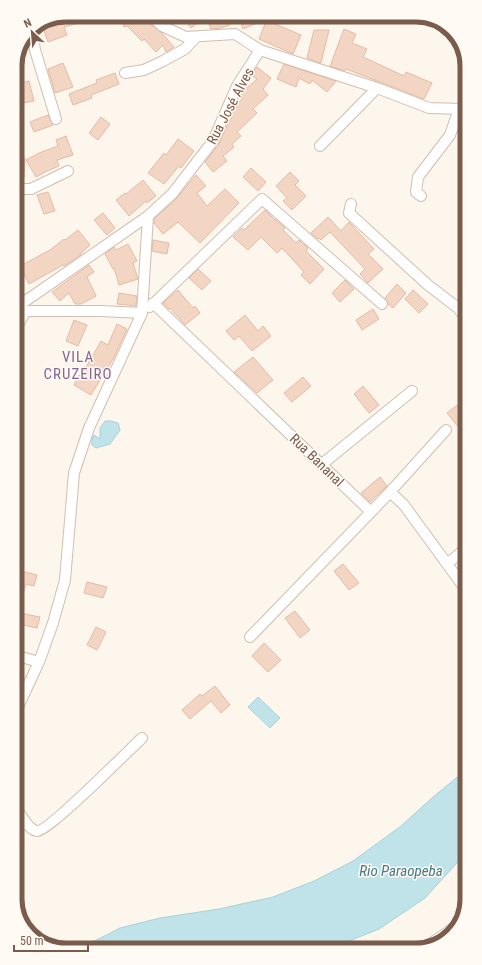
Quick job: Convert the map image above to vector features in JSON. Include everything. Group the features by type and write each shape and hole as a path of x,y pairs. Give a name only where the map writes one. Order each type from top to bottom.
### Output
{"street":[{"path":"158,22 162,26 186,38 234,34 260,50 377,88 429,108 460,109"},
{"path":"33,37 35,50 56,119"},
{"path":"125,73 144,70 163,61 186,49 196,37"},
{"name":"Rua José Alves","path":"22,308 148,216 172,194 213,141 237,86 260,50"},
{"path":"320,146 377,88"},
{"path":"421,196 416,192 418,177 450,135 460,111"},
{"path":"22,189 31,189 68,171"},
{"path":"22,698 39,662 53,623 65,580 74,473 89,428 142,314 262,200 382,304"},
{"path":"350,204 350,213 428,285 460,311"},
{"path":"142,314 148,216"},
{"name":"Rua Bananal","path":"153,303 371,512"},
{"path":"22,309 100,311 142,314"},
{"path":"321,465 412,391"},
{"path":"250,637 390,492 446,430"},
{"path":"390,492 404,505 460,582"},
{"path":"447,564 460,553"},
{"path":"22,657 39,662"},
{"path":"22,816 30,827 36,831 42,830 60,816 142,738"}],"water":[{"path":"105,421 118,423 120,430 110,444 96,448 92,445 92,439 94,435 100,439 100,428"},
{"path":"258,697 280,718 270,728 248,707"},
{"name":"Rio Paraopeba","path":"460,775 460,860 425,898 379,929 344,943 91,943 120,928 160,918 219,909 273,897 314,881 353,861 401,826"}],"building":[{"path":"82,22 64,27 67,35 48,42 43,28 57,23"},
{"path":"122,22 143,22 144,24 148,22 161,32 174,47 166,52 163,45 156,52 144,39 142,41 127,26 124,27"},
{"path":"186,22 199,22 191,28"},
{"path":"208,22 229,22 230,25 221,28 211,29"},
{"path":"240,22 260,22 243,29"},
{"path":"266,22 273,22 301,35 293,54 259,39"},
{"path":"344,29 356,34 352,43 367,49 363,57 404,76 406,72 432,83 424,99 346,69 344,71 330,66"},
{"path":"314,30 329,30 321,63 307,58"},
{"path":"63,63 73,87 55,93 48,69"},
{"path":"284,64 336,81 327,92 312,80 310,84 299,78 296,87 277,79"},
{"path":"257,67 271,78 263,89 268,95 253,109 257,113 237,132 241,136 232,144 234,147 223,156 227,161 213,172 205,162 219,144 229,121 232,118 231,117 236,105 243,98 240,94 257,79 251,75"},
{"path":"115,73 119,84 91,95 92,98 73,105 69,94 97,83 96,80"},
{"path":"29,81 34,101 23,103 22,83"},
{"path":"48,115 53,125 34,132 30,122"},
{"path":"101,117 110,124 98,140 89,133"},
{"path":"66,136 73,155 57,160 59,166 36,177 26,160 39,153 58,146 56,140"},
{"path":"178,139 194,151 181,168 179,166 164,184 148,173 164,153 166,155"},
{"path":"22,158 25,158 24,178 22,178"},
{"path":"251,168 266,182 258,191 243,177"},
{"path":"290,172 299,181 295,185 306,196 292,210 283,201 287,198 276,186"},
{"path":"196,175 206,186 197,193 207,206 225,189 239,203 200,243 178,222 163,234 154,223 154,219 176,199"},
{"path":"143,180 156,196 147,203 146,201 129,216 116,200"},
{"path":"48,192 55,211 44,214 37,195"},
{"path":"265,210 285,228 283,230 296,243 299,240 308,248 306,251 324,269 310,284 301,275 304,272 282,248 277,253 261,237 248,250 233,237 242,228 244,230"},
{"path":"103,213 115,228 107,235 94,220"},
{"path":"328,217 341,231 349,222 374,249 368,254 383,269 368,283 360,274 365,269 330,232 321,240 311,233"},
{"path":"78,230 90,245 80,254 81,255 64,266 63,265 29,284 22,270 22,265 50,250 64,239 65,240"},
{"path":"153,240 169,243 167,254 152,251"},
{"path":"128,244 137,261 133,263 138,279 119,285 114,268 113,269 105,254 114,247 116,250"},
{"path":"89,265 94,272 87,277 96,296 81,304 75,304 69,293 60,301 52,292"},
{"path":"198,269 211,281 202,290 189,278"},
{"path":"345,280 354,289 340,302 332,293"},
{"path":"397,284 406,293 393,308 388,304 385,298"},
{"path":"178,290 193,308 195,306 200,313 185,325 170,308 169,309 163,303"},
{"path":"413,290 428,304 419,313 405,299"},
{"path":"119,293 137,296 136,306 117,304"},
{"path":"373,309 379,319 362,330 356,320"},
{"path":"245,315 258,331 263,326 271,336 252,351 239,336 234,340 226,331"},
{"path":"74,320 87,325 78,346 66,341"},
{"path":"117,324 127,329 113,359 91,395 74,385 79,375 81,376 101,341 108,345"},
{"path":"253,357 273,380 257,393 234,372"},
{"path":"303,377 311,386 292,402 284,393"},
{"path":"363,386 379,405 369,413 354,394"},
{"path":"460,403 460,429 447,413"},
{"path":"380,477 387,486 370,502 361,493"},
{"path":"343,564 359,583 349,590 334,571"},
{"path":"22,571 37,575 34,586 26,584 22,598"},
{"path":"87,582 107,587 103,598 84,593"},
{"path":"295,611 310,630 300,638 285,618"},
{"path":"22,613 40,617 37,628 22,625"},
{"path":"96,627 106,632 97,650 87,645"},
{"path":"264,643 281,660 268,672 252,656"},
{"path":"215,686 230,705 221,713 211,701 190,719 182,710 200,694 202,696"}],"district":[{"name":"VILA CRUZEIRO","path":"78,366"}]}
